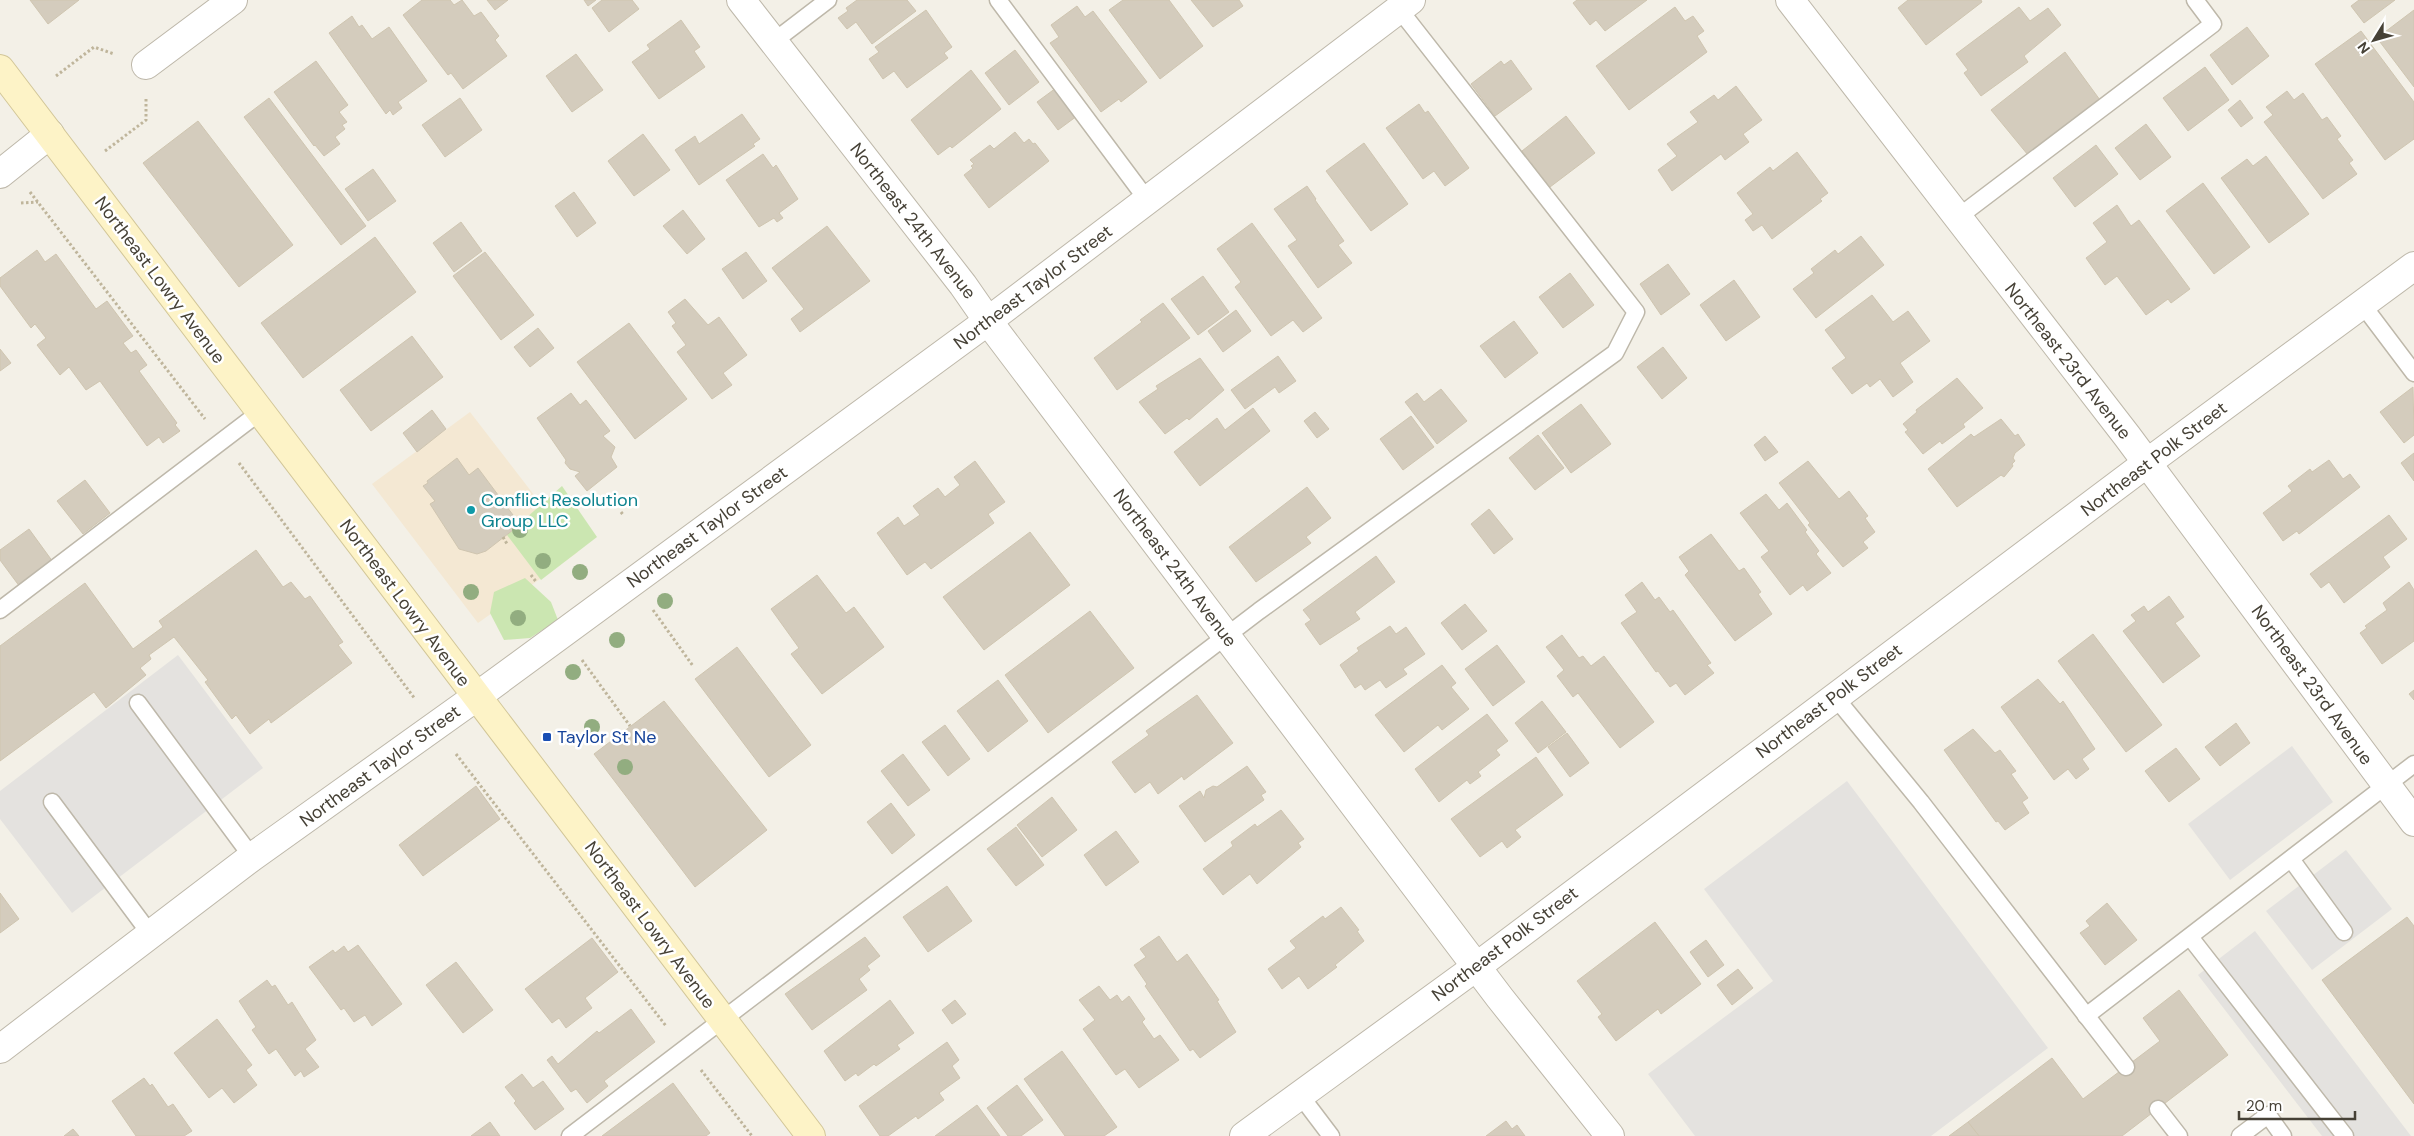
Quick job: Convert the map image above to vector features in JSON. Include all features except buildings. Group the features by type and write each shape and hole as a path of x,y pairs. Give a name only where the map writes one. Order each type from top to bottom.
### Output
{"main road":[{"name":"Northeast Lowry Avenue","path":"0,69 811,1136"}],"street":[{"path":"146,65 233,0"},
{"name":"Northeast 24th Avenue","path":"741,0 963,285 988,321 1476,967 1610,1136"},
{"name":"Northeast 23rd Avenue","path":"1790,0 2147,463 2414,822"},
{"name":"Northeast Taylor Street","path":"0,1050 252,857 476,697 988,321 1405,5"},
{"path":"4,171 50,134"},
{"name":"Northeast Polk Street","path":"1244,1136 1476,967 2147,463 2414,266"}],"lane":[{"path":"773,42 828,0"},
{"path":"998,0 1148,201"},
{"path":"1957,218 2213,24 2195,0"},
{"path":"570,1136 1226,636 1615,353 1636,312 1405,5"},
{"path":"2362,304 2414,373"},
{"path":"0,610 260,412"},
{"path":"1835,697 1921,802 2126,1067"},
{"path":"138,703 252,857"},
{"path":"2086,1016 2414,764"},
{"path":"52,802 152,935"},
{"path":"2291,859 2344,932"},
{"path":"2190,937 2344,1136"},
{"path":"1300,1095 1331,1136"},
{"path":"2158,1108 2179,1136"},
{"path":"2240,1136 2268,1116 2284,1136"}],"path":[{"path":"105,151 146,120"},
{"path":"4,171 38,202 222,441 435,726 752,1136"},
{"path":"503,537 508,544"},
{"path":"531,575 537,583"},
{"path":"650,606 693,666"},
{"path":"580,658 630,726"}],"shaded area":[{"path":"470,412 578,552 478,623 372,484"},
{"path":"178,655 263,768 72,913 0,819 0,791"},
{"path":"2292,746 2333,802 2230,880 2188,824"},
{"path":"1847,781 2048,1048 1931,1136 1695,1136 1648,1074 1773,981 1704,889"},
{"path":"2346,850 2392,909 2312,970 2266,911"},
{"path":"2255,931 2411,1136 2322,1136 2198,975"}],"green space":[{"path":"562,486 597,537 541,580 507,535"},
{"path":"525,578 551,602 558,620 530,638 504,640 490,613 494,592"}],"place":[{"name":"Conflict Resolution Group LLC","path":"471,510"},
{"name":"Taylor St Ne","path":"547,737"}]}
